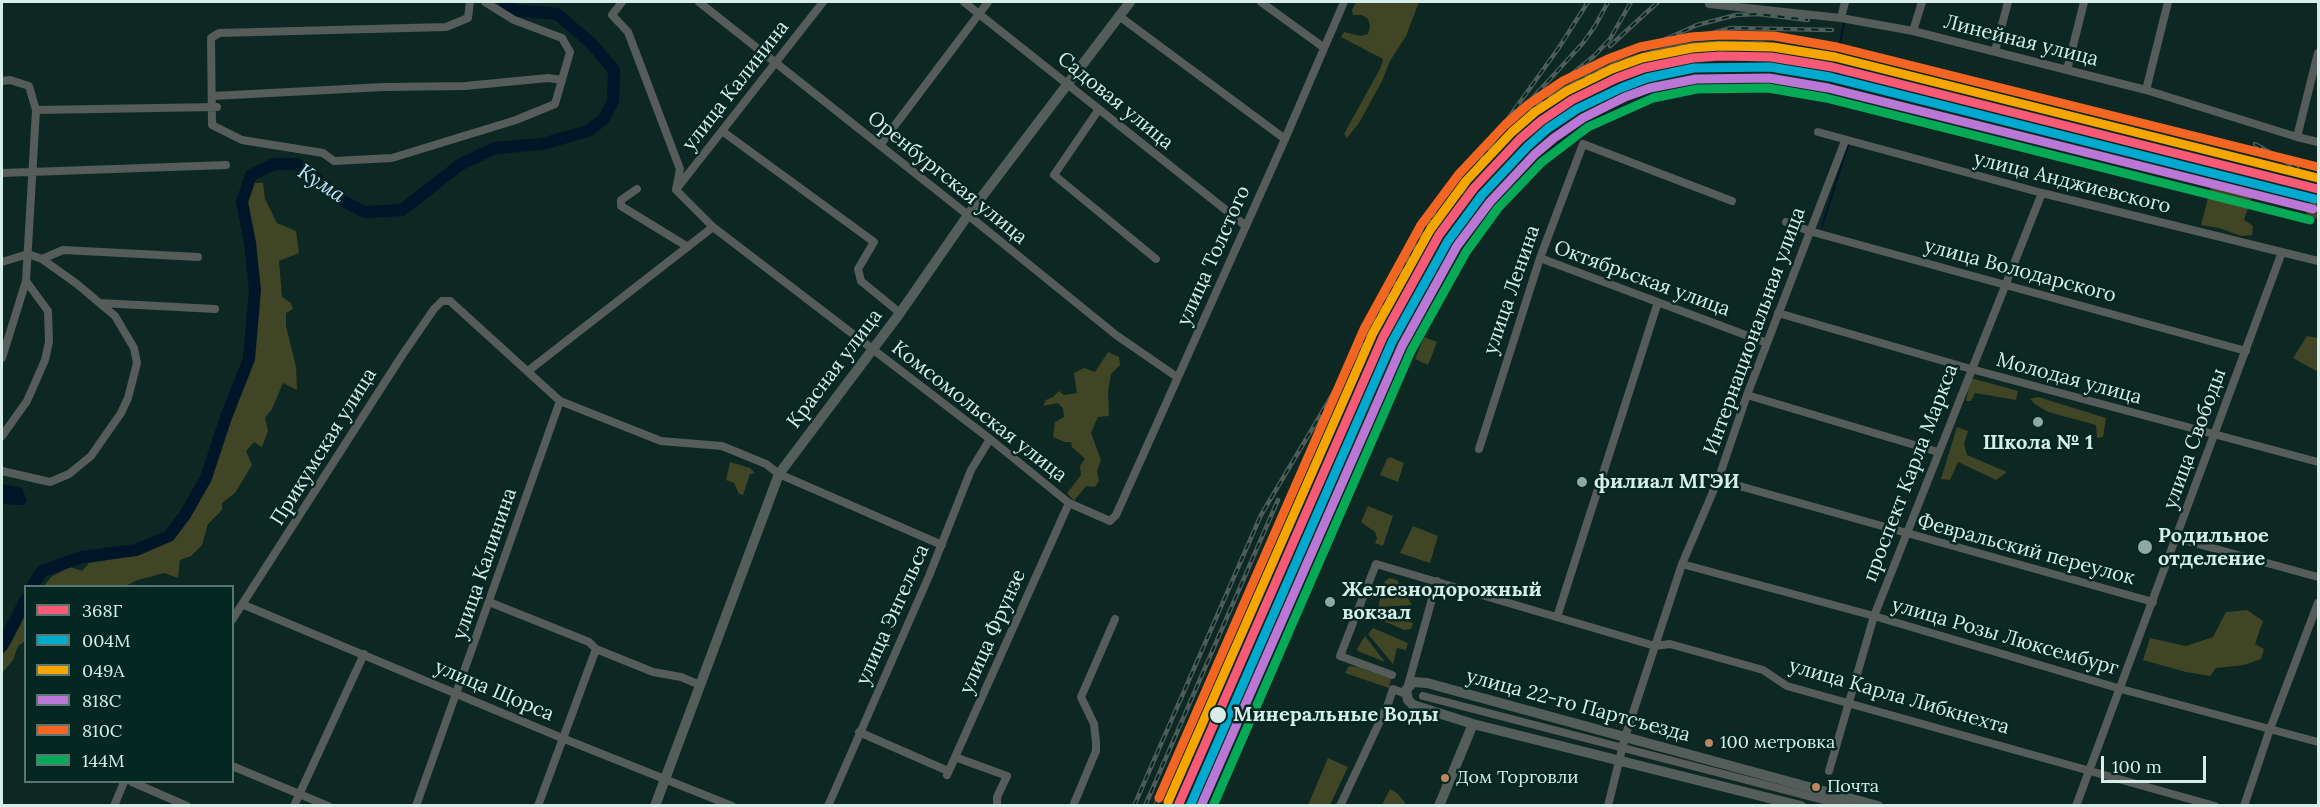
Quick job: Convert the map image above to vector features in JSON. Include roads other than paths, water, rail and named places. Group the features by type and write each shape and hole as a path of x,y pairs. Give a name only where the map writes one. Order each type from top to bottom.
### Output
{"main road":[{"name":"Красная улица","path":"655,806 779,474 900,313 968,215 1130,2"},
{"name":"улица 22-го Партсъезда","path":"1799,805 1786,804 1622,748 1426,683 1418,681 1408,690 1413,705 1473,724 1622,748 1878,806"},
{"path":"1439,806 1473,724"}],"street":[{"path":"470,2 468,18 446,27 219,33 211,38 214,107 212,125 242,140 323,153 334,161 392,158 516,120 555,104 570,52 562,38 514,20 485,2"},
{"path":"622,2 612,15 628,32 680,169 676,190"},
{"name":"Оренбургская улица","path":"699,2 1116,335 1177,377"},
{"name":"улица Калинина","path":"676,190 823,2"},
{"name":"Садовая улица","path":"964,2 1246,226"},
{"path":"880,145 988,2"},
{"path":"1261,2 1323,47"},
{"name":"улица Толстого","path":"1110,521 1116,515 1344,2"},
{"name":"Линейная улица","path":"1709,2 1841,18 1913,31 2146,90 2319,142"},
{"path":"1841,18 1845,2"},
{"path":"1913,31 1922,2"},
{"path":"1995,51 2007,2"},
{"path":"2067,70 2084,2"},
{"path":"2146,90 2168,2"},
{"path":"1119,16 1285,139"},
{"path":"2297,137 2319,53"},
{"path":"213,96 384,87 465,86 548,78 562,80"},
{"path":"2,81 10,80 29,86 36,110 27,281 2,358"},
{"path":"36,110 214,107"},
{"path":"1099,109 1054,175 1156,258"},
{"path":"722,131 874,242 858,269 861,280 900,313"},
{"name":"улица Анджиевского","path":"1818,132 2043,193 2319,261"},
{"name":"Интернациональная улица","path":"1608,806 1622,748 1682,564 1718,480 1747,395 1845,141"},
{"name":"улица Ленина","path":"1479,449 1540,258 1583,144 1732,201"},
{"path":"2,173 226,165"},
{"path":"637,189 621,200 621,206 688,247"},
{"name":"Комсомольская улица","path":"676,190 713,227 1069,503 1110,521"},
{"name":"проспект Карла Маркса","path":"1829,771 1874,616 2043,193"},
{"name":"улица Володарского","path":"1786,222 1809,231 2246,351"},
{"path":"713,227 528,370 560,401 661,441 722,446 766,464 779,474 942,545"},
{"path":"42,259 63,250 198,257"},
{"name":"улица Свободы","path":"2076,806 2282,252"},
{"path":"2,262 28,255 42,259 115,316 128,335 137,363 128,398 121,413 91,456 69,474 50,482 2,471"},
{"name":"Октябрьская улица","path":"1540,258 1767,343"},
{"path":"2,436 27,401 45,360 49,342 48,310 27,281"},
{"name":"Прикумская улица","path":"234,617 403,354 442,301 450,301 528,370"},
{"path":"1557,617 1658,302"},
{"path":"100,303 214,309"},
{"name":"Молодая улица","path":"1778,313 1971,369 2319,462"},
{"path":"1747,395 1938,452"},
{"name":"улица Калинина","path":"416,806 560,401"},
{"name":"улица Энгельса","path":"828,806 942,545 971,470 990,440"},
{"name":"Февральский переулок","path":"1718,480 2153,602"},
{"name":"улица Фрунзе","path":"859,732 948,773 1069,503"},
{"path":"2176,538 2319,577"},
{"name":"улица Карла Либкнехта","path":"1392,675 1340,656 1376,564 1654,646 1670,644 1763,670 1787,686 2215,806"},
{"name":"улица Розы Люксембург","path":"1682,564 1874,616 2121,689 2319,742"},
{"path":"1340,806 1393,689 1408,690 1437,581"},
{"path":"489,602 589,642 596,650 652,672 681,677 700,685"},
{"path":"2244,806 2270,729 2319,603"},
{"name":"улица Щорса","path":"244,604 562,738 732,806"},
{"path":"1073,806 1096,751 1094,724 1082,697 1115,619"},
{"path":"538,806 596,650"},
{"path":"294,806 364,654"},
{"path":"1423,696 1847,806"},
{"path":"955,757 1007,776 997,797 997,806"},
{"path":"234,767 328,806"},
{"path":"114,806 124,783"},
{"path":"134,783 187,806"}],"water":[{"path":"2,484 22,488 27,501 24,505 2,504"}],"waterway":[{"name":"Кума","path":"33,585 42,571 82,557 136,550 169,536 185,515 206,478 226,417 249,359 255,290 250,243 242,202 251,175 274,164 297,164 343,201 365,212 402,210 461,164 495,148 542,144 588,131 604,119 613,101 614,70 591,43 557,14 514,10 505,2"},
{"path":"1839,49 1844,23"},
{"path":"1836,71 1842,77"},
{"path":"1867,88 2318,200"},
{"path":"1822,226 1848,145"},
{"name":"Кума","path":"2,646 24,603"}],"railway":[{"path":"1462,192 1502,127 1558,49 1588,2"},
{"path":"1528,103 1583,43 1608,2"},
{"path":"1562,82 1594,56 1610,39 1631,2"},
{"path":"1610,46 1658,2"},
{"path":"1644,49 1697,25 1736,15 1758,14 1808,20"},
{"path":"1687,40 1731,28 1832,30"},
{"path":"1530,108 1586,77 1617,63 1653,52 1687,45 1761,43 1834,56 2318,178"},
{"path":"2255,144 2297,168"},
{"path":"1134,806 1261,515 1368,335 1434,213"},
{"path":"1155,806 1319,430"},
{"path":"1308,535 1334,473"},
{"path":"1317,539 1344,476"},
{"path":"1145,806 1278,500"}],"place":[{"name":"Школа № 1","path":"2038,422"},
{"name":"филиал МГЭИ","path":"1582,482"},
{"name":"Родильное отделение","path":"2145,547"},
{"name":"Железнодорожный вокзал","path":"1330,602"},
{"name":"Минеральные Воды","path":"1218,715"},
{"name":"100 метровка","path":"1709,743"},
{"name":"Дом Торговли","path":"1445,778"},
{"name":"Почта","path":"1816,787"}]}
